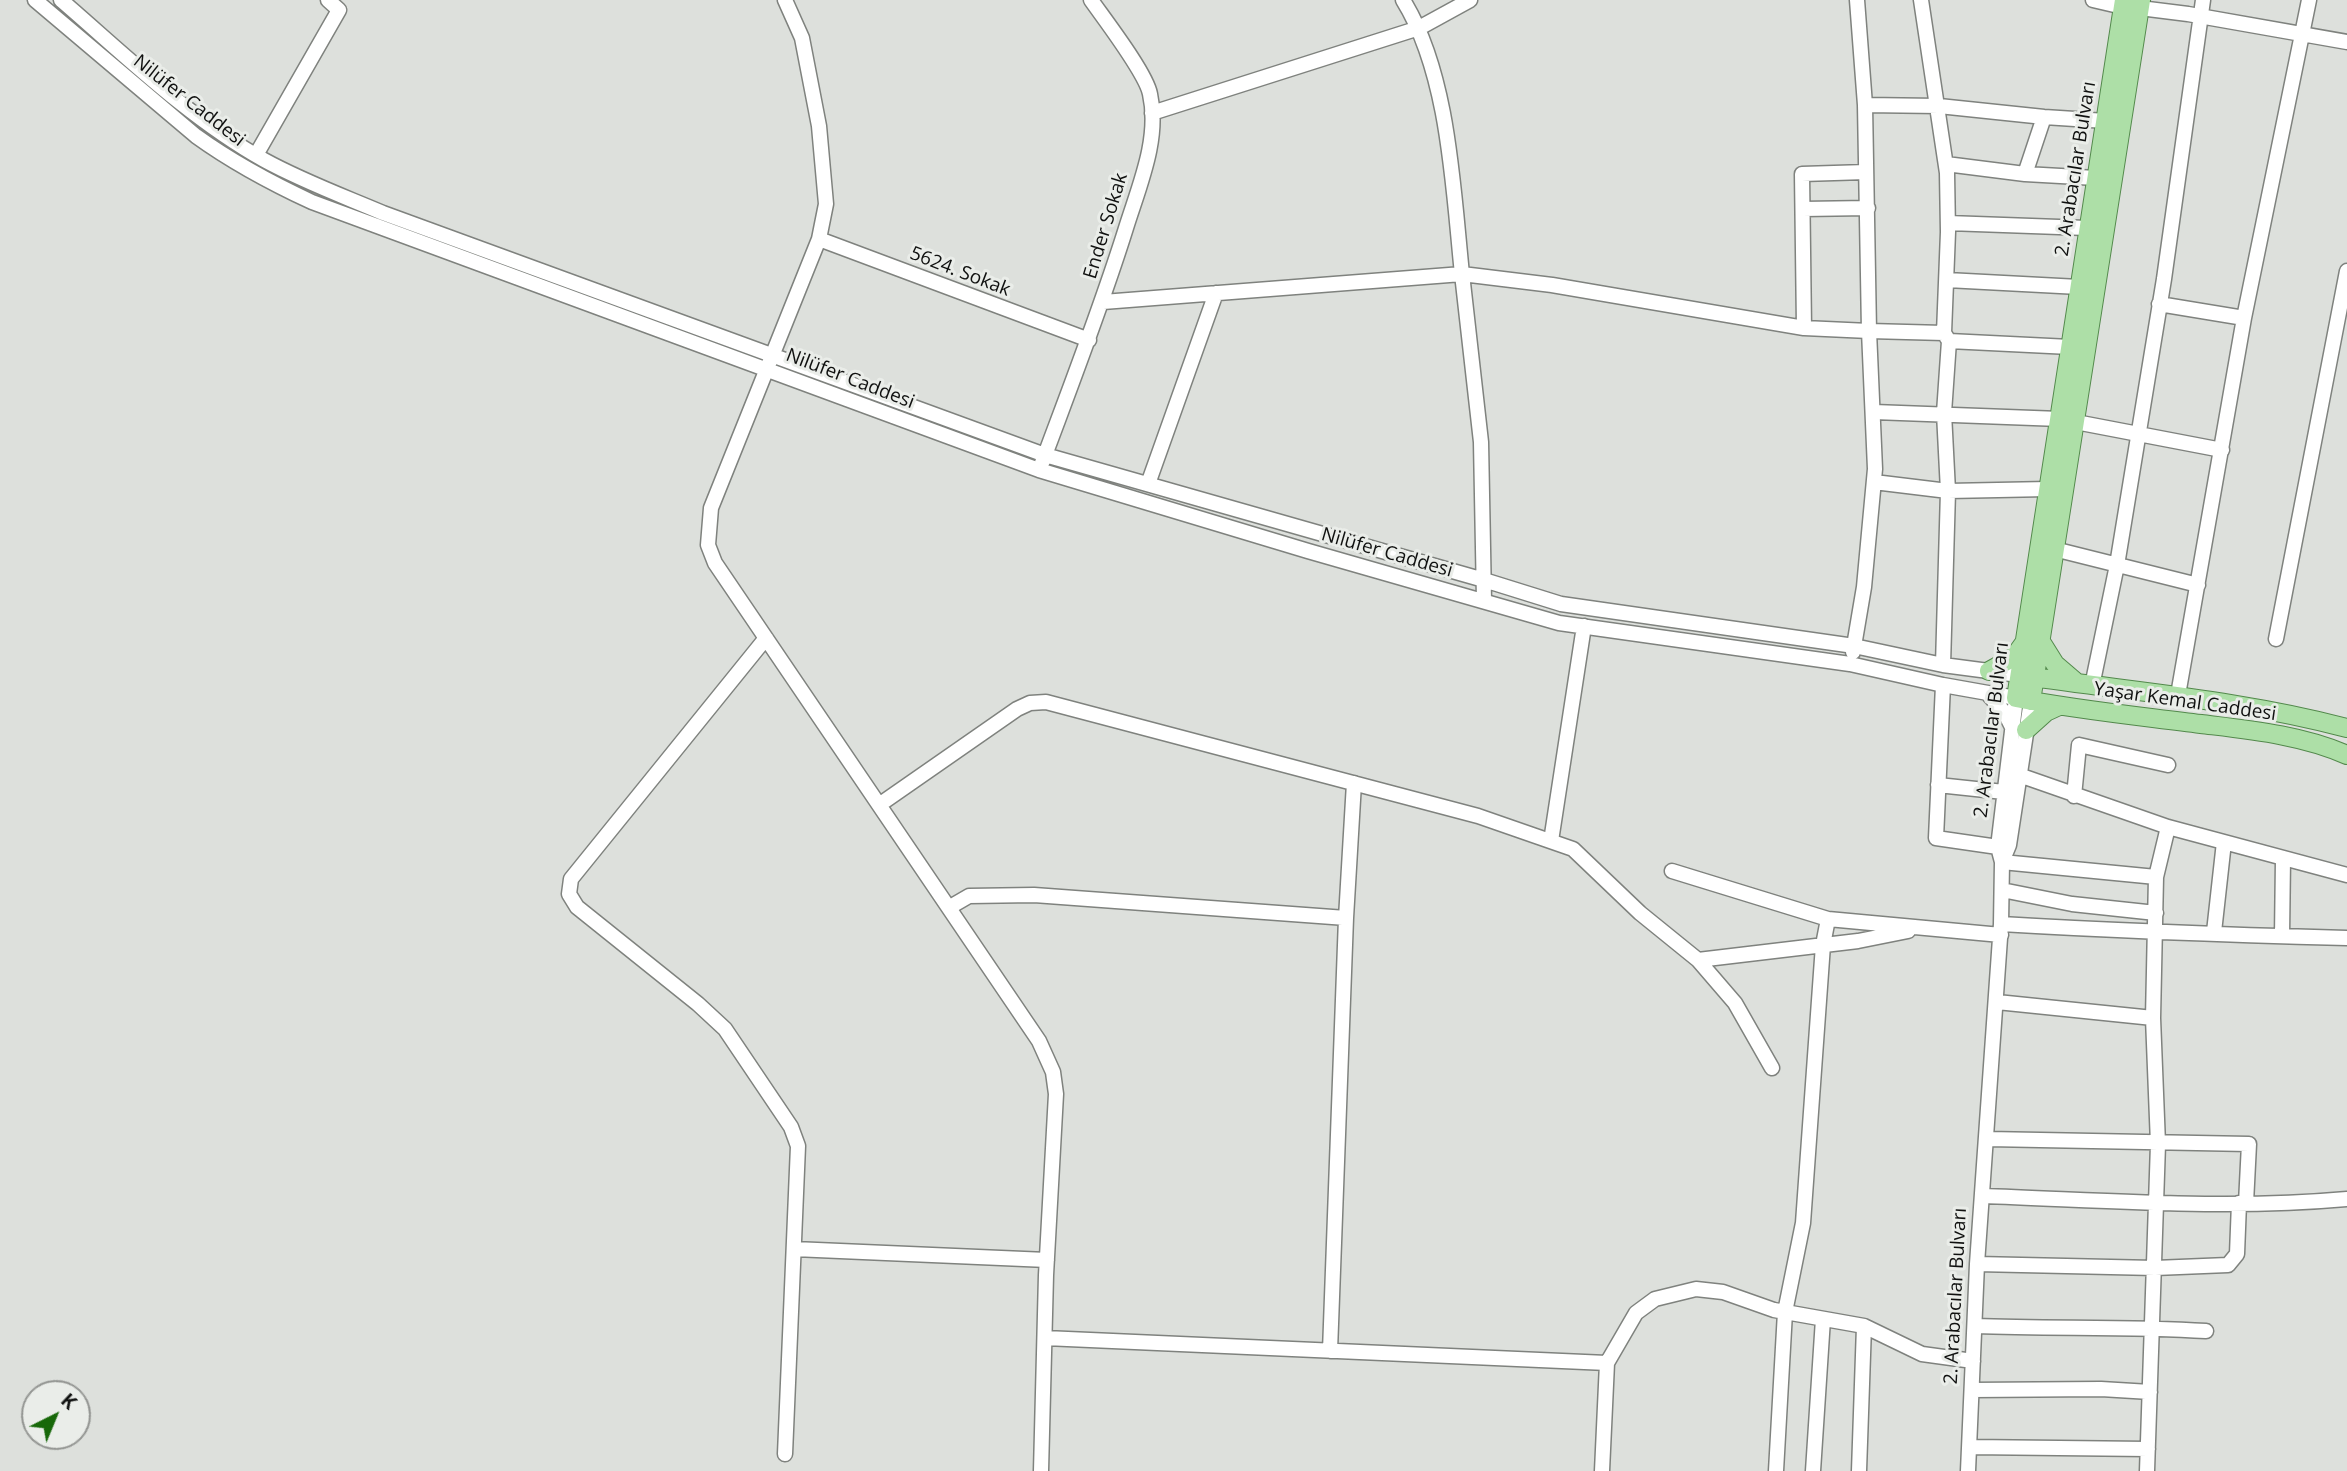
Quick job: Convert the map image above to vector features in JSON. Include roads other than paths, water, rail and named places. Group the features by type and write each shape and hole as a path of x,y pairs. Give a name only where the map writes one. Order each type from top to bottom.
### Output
{"main road":[{"name":"2. Arabacılar Bulvarı","path":"2023,699 2032,642 2048,489 2067,421 2070,347 2087,228 2106,121 2132,4"},
{"path":"1989,671 2014,657 2032,642 2132,4"},
{"path":"2032,642 2055,664 2085,685"},
{"name":"Yaşar Kemal Caddesi","path":"2027,676 2178,695 2308,718 2347,728"},
{"name":"Yaşar Kemal Caddesi","path":"2023,699 2059,706 2252,730 2320,745 2347,755"},
{"path":"2019,728 2059,706"}],"street":[{"name":"Nilüfer Caddesi","path":"35,0 196,136 273,184 312,202 770,362 1040,470 1559,623 1850,664 1943,685 2023,699"},
{"path":"61,0 167,91 228,138 312,184 770,362 1045,455 1561,604 1854,646 1943,665 2027,676"},
{"path":"256,155 339,10 328,0"},
{"name":"Nilüfer Caddesi","path":"770,362 819,239 826,204 819,126 802,38 785,0"},
{"name":"Ender Sokak","path":"1040,470 1103,302 1141,181 1154,126 1150,91 1091,0"},
{"path":"1403,0 1431,57 1450,159 1481,442 1484,601"},
{"path":"1152,113 1419,28 1471,0"},
{"path":"1850,664 1864,587 1874,482 1868,208 1857,0"},
{"path":"1921,0 1939,106 1946,164 1948,223 1944,413 1948,491 1943,665"},
{"path":"2093,0 2132,4 2347,42"},
{"path":"2085,685 2117,565 2159,304 2203,0"},
{"path":"2178,695 2244,318 2309,0"},
{"path":"1864,105 1939,106 2106,121"},
{"path":"2025,174 2044,117"},
{"path":"1946,164 2025,174 2096,178"},
{"path":"1804,328 1802,174 1866,172"},
{"path":"1803,209 1868,208"},
{"path":"1948,223 2087,228"},
{"name":"5624. Sokak","path":"819,239 1089,340"},
{"path":"2276,639 2347,271"},
{"path":"1103,302 1462,274 1552,285 1804,328 2070,347"},
{"path":"1947,280 2079,287"},
{"path":"1148,484 1216,293"},
{"path":"2159,304 2244,318"},
{"path":"770,362 711,508 708,545 715,563 1039,1041 1053,1072 1056,1094 1047,1260 1041,1471"},
{"path":"1874,412 1944,413 2067,421 2222,450"},
{"path":"1874,482 1948,491 2048,489"},
{"path":"2058,550 2198,585"},
{"path":"1550,841 1584,626"},
{"path":"766,638 571,879 569,894 577,907 698,1004 725,1029 791,1126 798,1146 785,1454"},
{"path":"1943,685 1936,838 2000,854 2156,877"},
{"path":"1987,693 2019,728 2019,775 2009,845 2000,854"},
{"name":"2. Arabacılar Bulvarı","path":"1968,1471 1978,1264 2001,930 2000,854 2004,792 2023,699"},
{"path":"879,806 1017,709 1030,703 1046,702 1478,816 1573,849 1640,913 1698,960 1735,1003 1772,1068"},
{"path":"2074,796 2079,745 2168,765"},
{"path":"2019,775 2168,827 2347,875"},
{"path":"1330,1351 1346,918 1354,783"},
{"path":"1937,786 2004,792"},
{"path":"2147,1471 2158,1144 2153,1018 2156,877 2168,827"},
{"path":"2214,932 2224,842"},
{"path":"2282,936 2283,859"},
{"path":"1672,871 1828,919 1923,928 2214,932 2347,939"},
{"path":"2002,890 2072,904 2156,913"},
{"path":"950,907 969,896 1034,895 1346,918"},
{"path":"1776,1471 1785,1312 1803,1223 1823,945 1828,919"},
{"path":"1698,960 1823,945 1923,928"},
{"path":"1997,1002 2153,1018"},
{"path":"1978,1264 2155,1268 2228,1265 2237,1254 2249,1144 1988,1139"},
{"path":"1983,1196 2242,1203 2347,1199"},
{"path":"794,1249 1047,1260"},
{"path":"1602,1471 1607,1363 1636,1312 1655,1299 1696,1289 1723,1292 1785,1312 1864,1326 1922,1354 1973,1361"},
{"path":"1813,1471 1823,1318"},
{"path":"1858,1471 1864,1326"},
{"path":"1975,1326 2206,1331"},
{"path":"1045,1338 1607,1363"},
{"path":"1972,1390 2101,1389 2150,1392"},
{"path":"1969,1447 2148,1449"}]}
